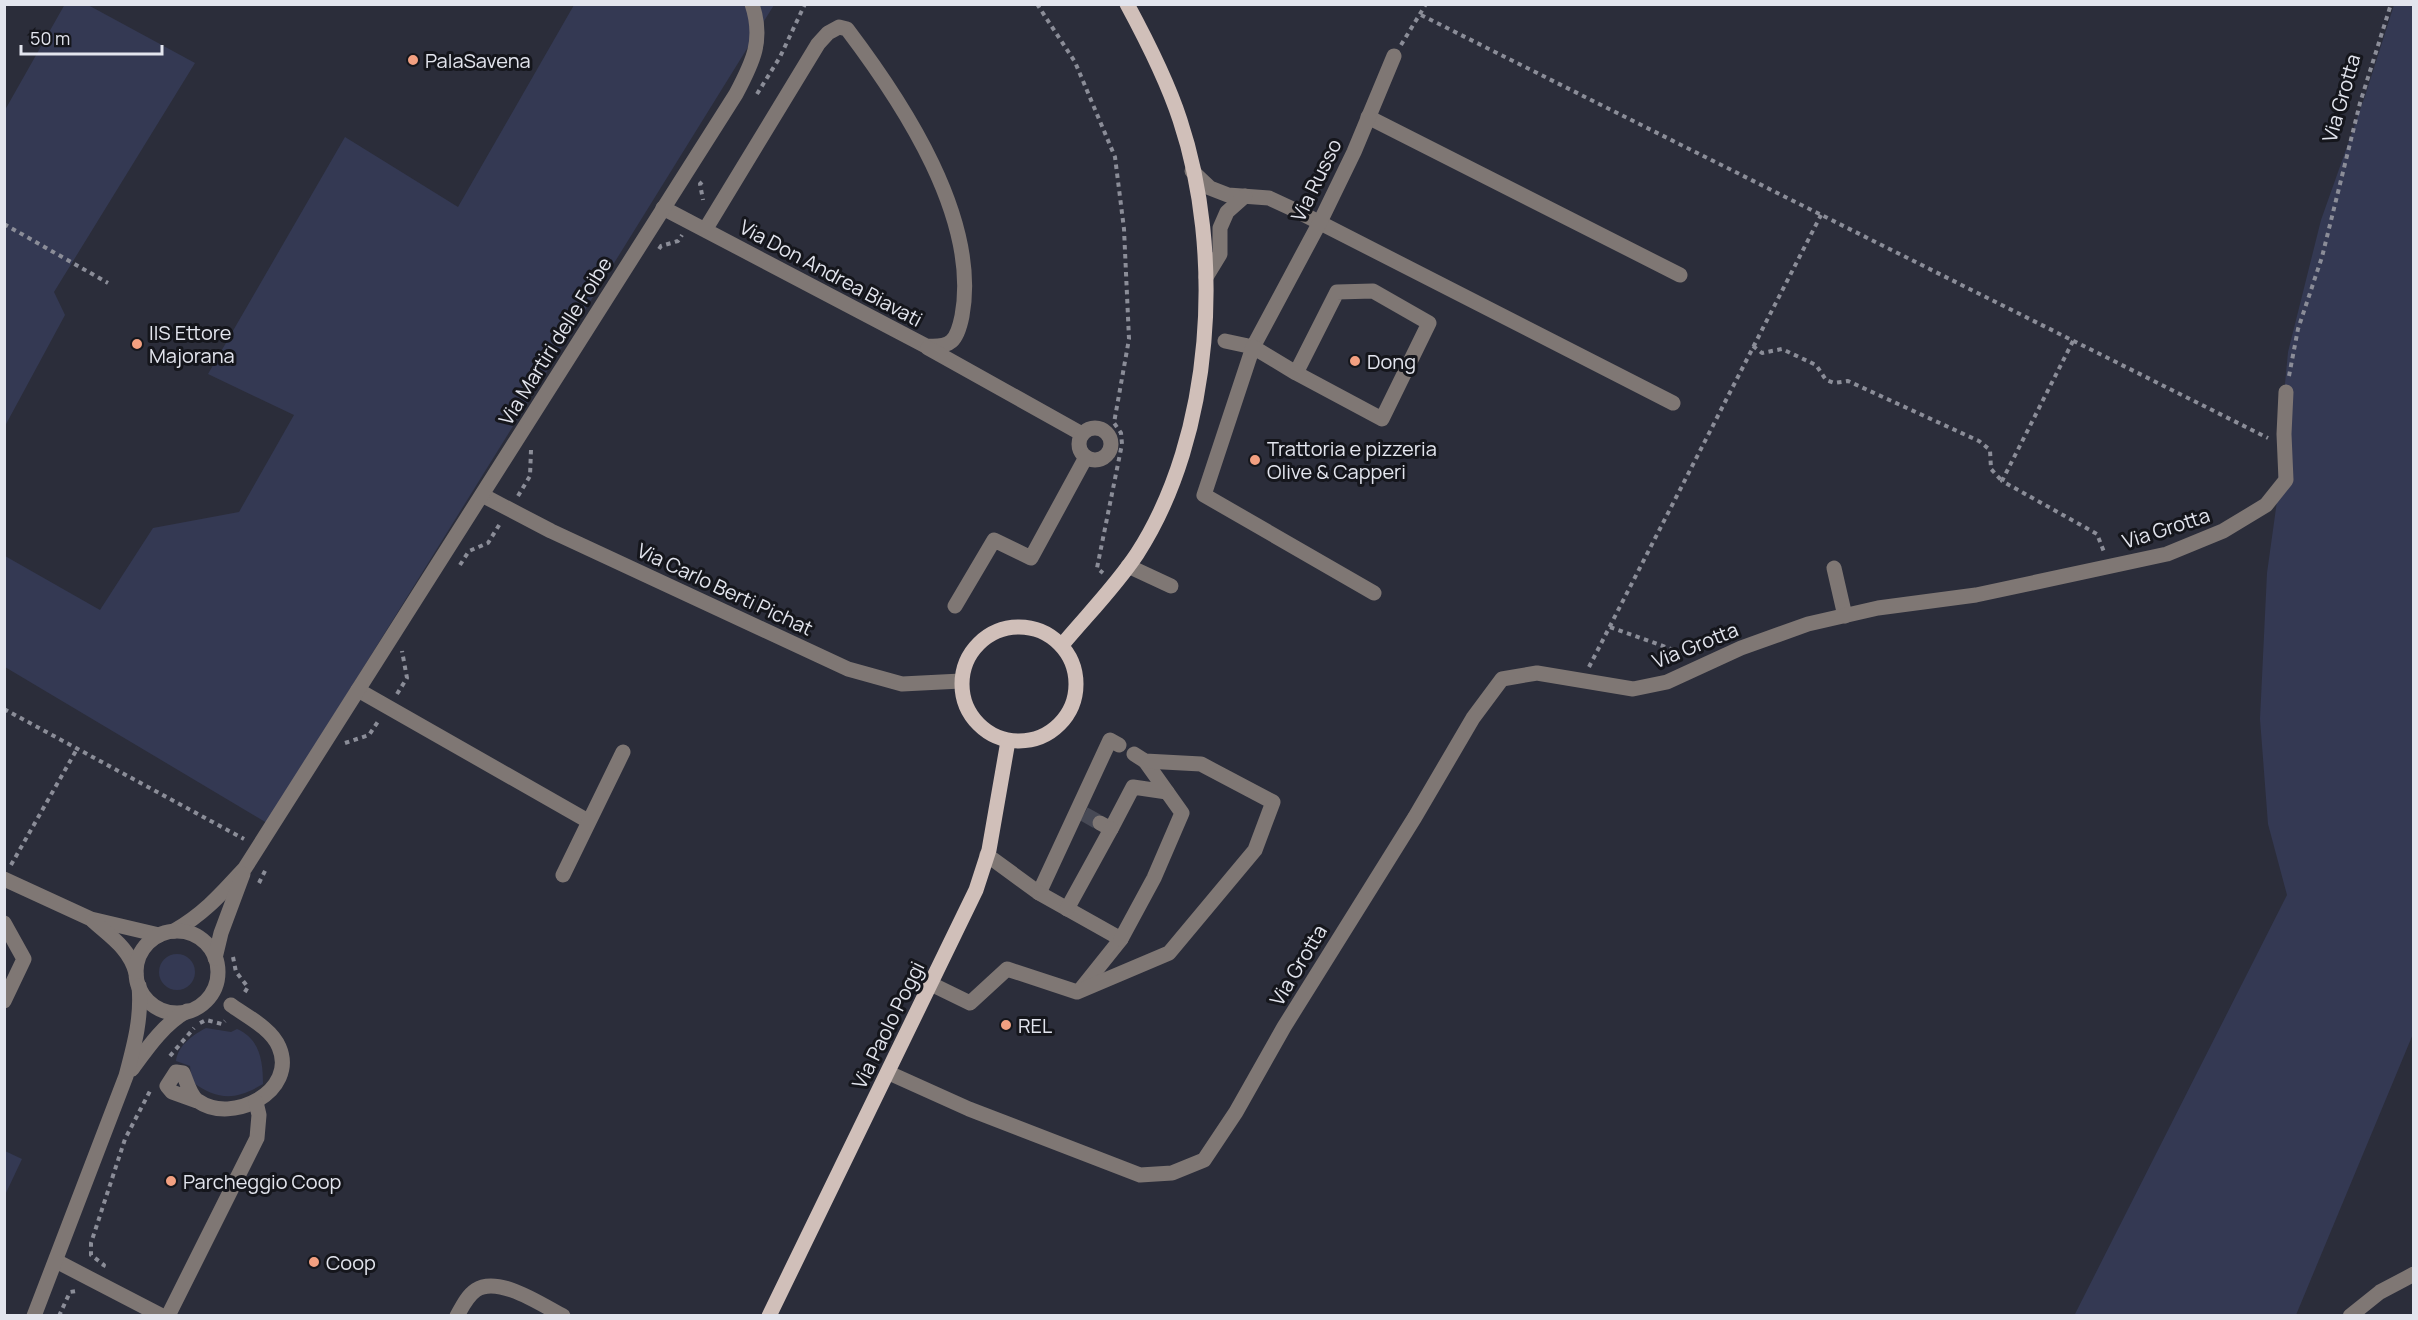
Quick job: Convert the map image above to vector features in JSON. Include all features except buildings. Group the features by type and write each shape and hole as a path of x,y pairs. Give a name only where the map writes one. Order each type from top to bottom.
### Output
{"main road":[{"path":"1062,645 1128,566 1156,519 1185,444 1203,354 1206,277 1200,213 1192,171 1176,111 1146,38 1127,4"},
{"path":"1009,627 1029,627 1047,633 1062,645 1075,668 1076,694 1072,706 1057,728 1046,735 1028,740 1008,741 983,729 974,719 962,695 961,681 965,662 976,646 991,633 1009,627"},
{"name":"Via Paolo Poggi","path":"769,1316 976,890 987,855 1008,741"}],"street":[{"name":"Via Martiri delle Foibe","path":"159,935 174,931 198,917 245,868 736,94 751,65 758,38 757,20 752,4"},
{"name":"Via Don Andrea Biavati","path":"663,208 926,346 943,347 952,342 960,324 964,302 961,250 948,200 926,150 899,103 847,29 839,27 828,33 818,44 705,230"},
{"name":"Via Russo","path":"1374,593 1204,495 1252,347 1320,222 1354,152 1394,56"},
{"path":"1368,117 1680,275"},
{"path":"1192,171 1209,188 1228,195 1269,198 1320,222 1673,403"},
{"path":"1206,277 1220,254 1220,228 1227,212 1245,196"},
{"path":"1225,341 1252,347 1296,373 1382,419 1429,323 1373,291 1336,292 1296,373"},
{"path":"926,346 1082,434"},
{"name":"Via Grotta","path":"889,1073 969,1109 1140,1175 1172,1173 1204,1160 1236,1112 1284,1027 1415,817 1473,718 1502,679 1537,673 1634,689 1667,682 1741,648 1808,624 1878,608 1976,595 2167,554 2223,531 2266,505 2286,480 2284,447 2286,392"},
{"path":"1098,428 1108,433 1112,443 1105,457 1094,460 1086,458 1078,447 1082,434 1088,429 1098,428"},
{"path":"956,606 994,540 1031,558 1086,458"},
{"name":"Via Carlo Berti Pichat","path":"482,495 551,531 848,669 903,684 961,681"},
{"path":"1128,566 1171,586"},
{"path":"1834,568 1845,616"},
{"path":"358,690 588,821"},
{"path":"1039,893 1080,814 1110,740 1119,745"},
{"path":"563,876 623,752"},
{"path":"931,984 970,1003 1007,969 1079,991 1169,953 1255,850 1273,802 1201,764 1140,758 1182,813 1154,878 1121,939 1079,991"},
{"path":"1067,909 1106,826 1133,787 1167,792"},
{"path":"987,855 1039,893 1121,939"},
{"name":"Via Martiri delle Foibe","path":"216,983 215,958 221,933 245,868"},
{"path":"7,873 91,919 126,950 133,961 141,1006 126,1076 34,1316"},
{"path":"91,919 159,935"},
{"path":"4,923 24,959 4,1001"},
{"path":"174,931 187,932 202,939 215,958"},
{"path":"159,935 151,940 142,951 137,980 142,994 156,1007 170,1012 188,1011"},
{"path":"126,1076 161,1032 177,1017 203,1003 216,983 233,1007 273,1037 282,1057 281,1071 278,1080 268,1093 256,1102 228,1109 212,1108 197,1101"},
{"path":"203,1003 233,1007"},
{"path":"168,1316 256,1138 259,1115 256,1102"},
{"path":"56,1261 162,1316"},
{"path":"2350,1316 2380,1292 2414,1274"},
{"path":"457,1316 470,1294 479,1288 492,1285 507,1288 563,1316"}],"path":[{"path":"1037,4 1075,62 1115,157 1124,229 1129,339 1114,423 1121,433 1122,444 1097,568 1115,583"},
{"path":"1394,56 1426,4"},
{"name":"Via Grotta","path":"2286,392 2298,329 2322,257 2360,103 2391,4"},
{"path":"1421,15 2284,447"},
{"path":"1582,681 1821,215"},
{"path":"4,224 108,283"},
{"path":"2002,481 2073,341"},
{"path":"1754,346 1762,353 1782,349 1816,365 1826,380 1834,383 1848,381 1979,441 1990,450 1991,469 2002,481 2097,534 2110,568"},
{"path":"1610,627 1710,663"},
{"path":"4,709 258,847"},
{"path":"7,873 77,749"},
{"path":"166,1061 198,1024 206,1020 222,1024 233,1007"},
{"path":"59,1316 69,1292 78,1291 90,1296 104,1265 91,1255 91,1243 125,1139 156,1080"}],"shaded area":[{"path":"65,4 88,5 195,63 54,292 65,315 5,426 5,110"},
{"path":"574,5 774,5 267,823 5,667 5,556 100,610 153,528 239,512 294,415 208,374 345,137 458,207"},
{"path":"2394,5 2413,5 2413,1034 2296,1315 2074,1316 2287,895 2268,824 2260,719 2267,573 2277,501 2288,352 2321,220"},
{"path":"177,954 190,959 195,972 190,985 177,990 164,985 159,972 164,959"},
{"path":"206,1028 231,1032 237,1029 245,1033 259,1052 263,1084 244,1093 228,1096 211,1093 192,1082 190,1066 176,1061 177,1055 187,1041"},
{"path":"5,1151 22,1159 5,1195"}],"tunnel":[{"path":"1084,814 1100,823"}],"place":[{"name":"PalaSavena","path":"413,60"},
{"name":"IIS Ettore Majorana","path":"137,344"},
{"name":"Dong","path":"1355,361"},
{"name":"Trattoria e pizzeria Olive & Capperi","path":"1255,460"},
{"name":"REL","path":"1006,1025"},
{"name":"Parcheggio Coop","path":"171,1181"},
{"name":"Coop","path":"314,1262"}]}
